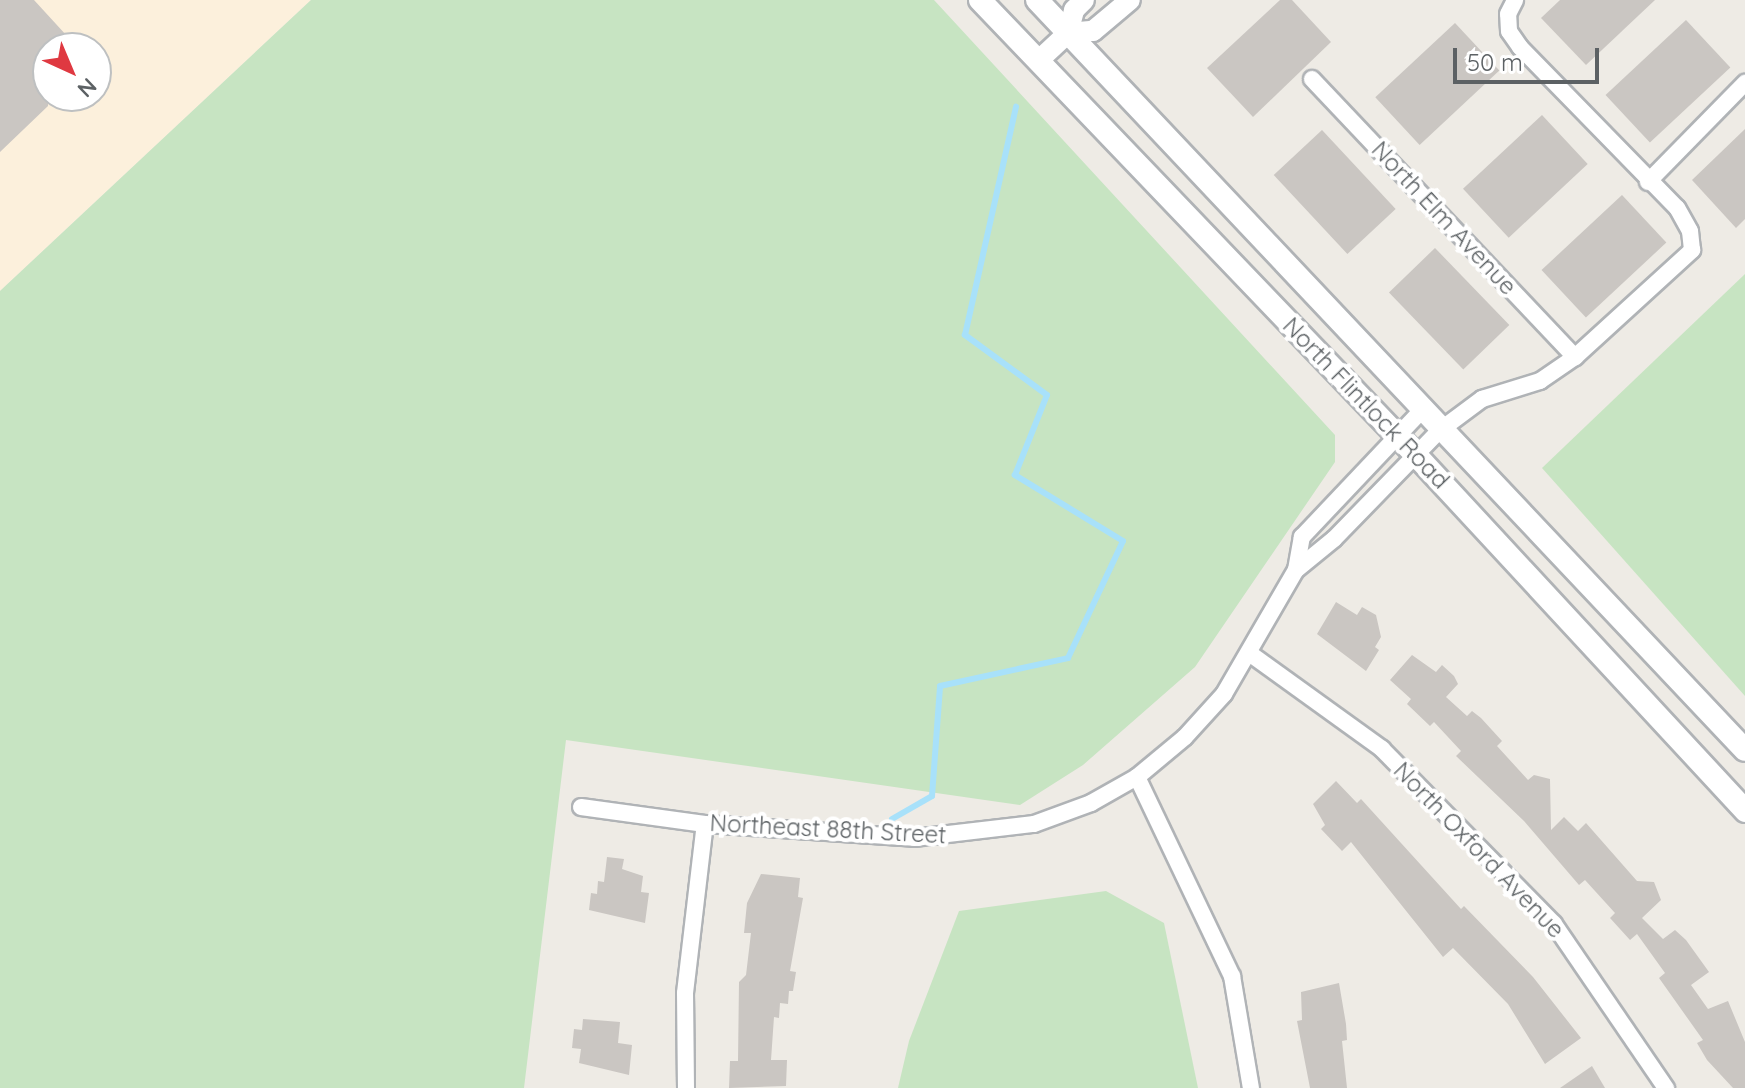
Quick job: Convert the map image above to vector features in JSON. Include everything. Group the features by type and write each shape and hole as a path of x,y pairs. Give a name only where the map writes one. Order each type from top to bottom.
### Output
{"main road":[{"name":"North Flintlock Road","path":"980,0 1397,434 1745,811"},
{"name":"North Flintlock Road","path":"1037,0 1439,431 1745,750"}],"street":[{"path":"1038,61 1068,33 1074,10 1084,0"},
{"path":"1068,33 1093,31 1130,0"},
{"path":"1515,0 1508,14 1509,31 1520,47 1648,182 1745,83"},
{"name":"North Elm Avenue","path":"1312,79 1575,357"},
{"name":"Northeast 88th Street","path":"1296,570 1334,539 1414,453 1439,431 1482,399 1540,381 1575,357 1692,250 1690,231 1677,208 1648,182"},
{"path":"1397,434 1421,411"},
{"name":"Northeast 88th Street","path":"581,807 705,824 914,838 977,834 1034,824 1091,803 1137,777 1185,737 1224,694 1296,570 1302,537 1397,434"},
{"name":"North Oxford Avenue","path":"1249,653 1382,749 1554,924 1666,1088"},
{"path":"1137,777 1232,976 1251,1088"},
{"path":"686,1088 685,993 705,824"}],"shaded area":[{"path":"0,0 311,0 0,291"}],"green space":[{"path":"311,0 934,0 1335,435 1335,462 1195,667 1083,765 1020,805 566,740 524,1088 0,1088 0,291"},
{"path":"1745,274 1745,696 1542,468"},
{"path":"1106,891 1164,923 1198,1088 898,1088 909,1041 959,911"}],"building":[{"path":"0,0 34,0 63,32 32,32 32,112 42,112 0,152"},
{"path":"1280,0 1292,0 1331,42 1253,117 1207,68"},
{"path":"1560,0 1655,0 1586,65 1541,18"},
{"path":"1686,20 1730,68 1650,143 1606,95"},
{"path":"1455,23 1499,71 1420,145 1375,97"},
{"path":"1542,115 1588,164 1509,238 1463,189"},
{"path":"1745,129 1745,219 1736,228 1692,180"},
{"path":"1322,130 1396,209 1347,254 1274,175"},
{"path":"1622,195 1666,243 1586,318 1542,270"},
{"path":"1435,248 1509,325 1463,369 1389,292"},
{"path":"1336,602 1357,615 1362,607 1376,615 1381,637 1375,647 1379,650 1366,671 1317,634"},
{"path":"1412,655 1436,672 1442,665 1454,676 1458,684 1446,697 1467,716 1472,711 1481,718 1502,741 1497,746 1528,780 1534,775 1550,779 1551,830 1564,817 1578,831 1586,823 1637,881 1654,882 1661,900 1642,918 1663,939 1675,930 1686,940 1709,972 1691,985 1708,1009 1728,1001 1745,1042 1745,1088 1733,1088 1707,1060 1697,1043 1703,1040 1659,978 1665,973 1637,934 1630,940 1610,918 1615,913 1585,880 1579,885 1524,821 1456,756 1461,751 1434,722 1430,726 1407,704 1411,699 1390,680"},
{"path":"1336,781 1357,803 1361,799 1461,909 1464,906 1533,977 1581,1038 1545,1064 1508,1004 1453,948 1443,957 1351,842 1342,851 1321,829 1325,825 1313,804"},
{"path":"607,857 624,859 622,869 643,876 641,892 649,893 645,923 589,910 591,893 597,894 598,881 604,882"},
{"path":"761,874 800,878 798,897 803,898 790,971 796,972 793,991 789,991 788,1004 780,1003 779,1018 774,1017 771,1060 787,1060 786,1086 729,1088 730,1061 738,1061 739,982 746,975 751,933 744,933 747,903"},
{"path":"1339,983 1346,1024 1347,1040 1342,1041 1347,1088 1310,1088 1297,1021 1302,1020 1301,992"},
{"path":"583,1019 620,1022 618,1043 632,1045 629,1075 579,1063 581,1049 572,1048 574,1029 582,1030"},
{"path":"1592,1066 1605,1088 1560,1088"}],"waterway":[{"path":"892,819 932,796 940,686 1068,658 1123,541 1015,475 1047,395 965,335 1016,107"}]}
